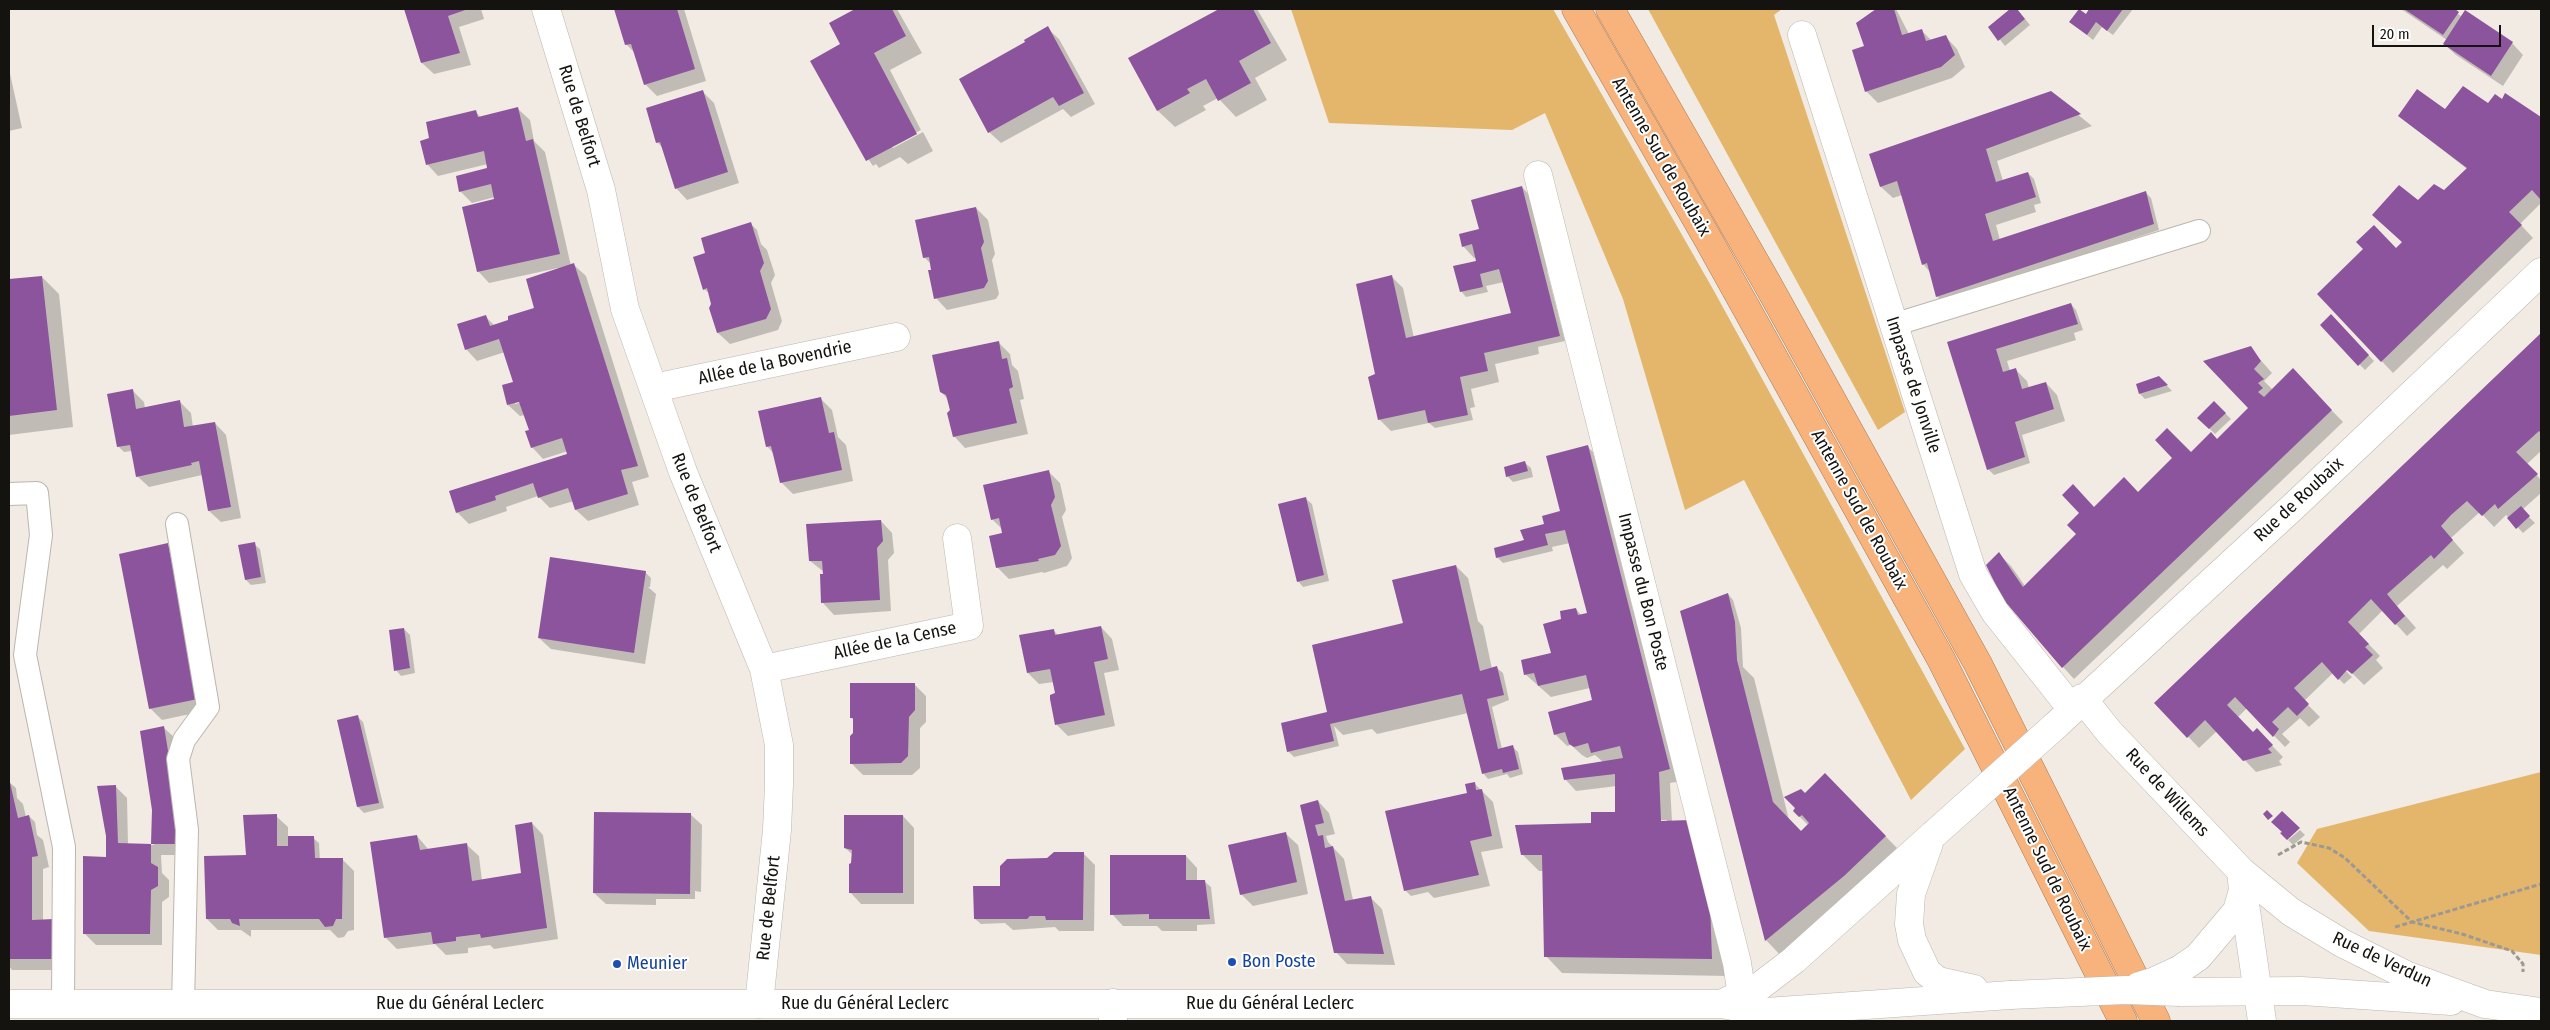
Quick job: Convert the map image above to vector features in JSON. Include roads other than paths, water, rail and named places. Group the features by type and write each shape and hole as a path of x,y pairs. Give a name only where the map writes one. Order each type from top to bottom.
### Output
{"highway":[{"name":"Antenne Sud de Roubaix","path":"1576,9 1718,258 1941,659 2122,1021"},
{"name":"Antenne Sud de Roubaix","path":"1610,9 1767,283 1978,664 2156,1021"}],"main road":[{"name":"Rue de Belfort","path":"546,9 601,190 625,309 682,472 764,669 779,745 779,784 777,830 759,1004"},
{"name":"Impasse de Jonville","path":"1802,36 1973,574 2001,620 2070,711"},
{"name":"Impasse du Bon Poste","path":"1538,175 1734,953 1736,1002"},
{"name":"Rue de Roubaix","path":"1736,1002 1794,960 2070,711 2295,505 2541,272"},
{"name":"Allée de la Bovendrie","path":"654,388 896,337"},
{"name":"Allée de la Cense","path":"764,669 969,626 957,538"},
{"name":"Rue de Willems","path":"2070,711 2110,733 2242,881"},
{"path":"1933,835 1915,878 1909,907 1909,924 1919,958 1927,972 1938,981 1958,987 2010,995 2126,990 2155,981 2180,981 2258,991 2385,996 2485,1004"},
{"path":"2180,981 2198,957 2225,929 2237,911 2242,881"},
{"path":"2242,881 2262,1021"},
{"name":"Rue de Verdun","path":"2242,881 2342,943 2408,976 2485,1004 2541,1012"},
{"name":"Rue du Général Leclerc","path":"9,1004 183,1005 544,1013 759,1004 1113,1012 1736,1002 1766,1012 2010,995"}],"lane":[{"path":"1893,325 2199,230"},
{"path":"9,494 37,494 41,535 25,656 64,846 63,1004"},
{"path":"177,524 208,707 184,740 178,759 187,830 183,1005"}],"place":[{"name":"Bon Poste","path":"1232,962"},
{"name":"Meunier","path":"617,964"}]}
